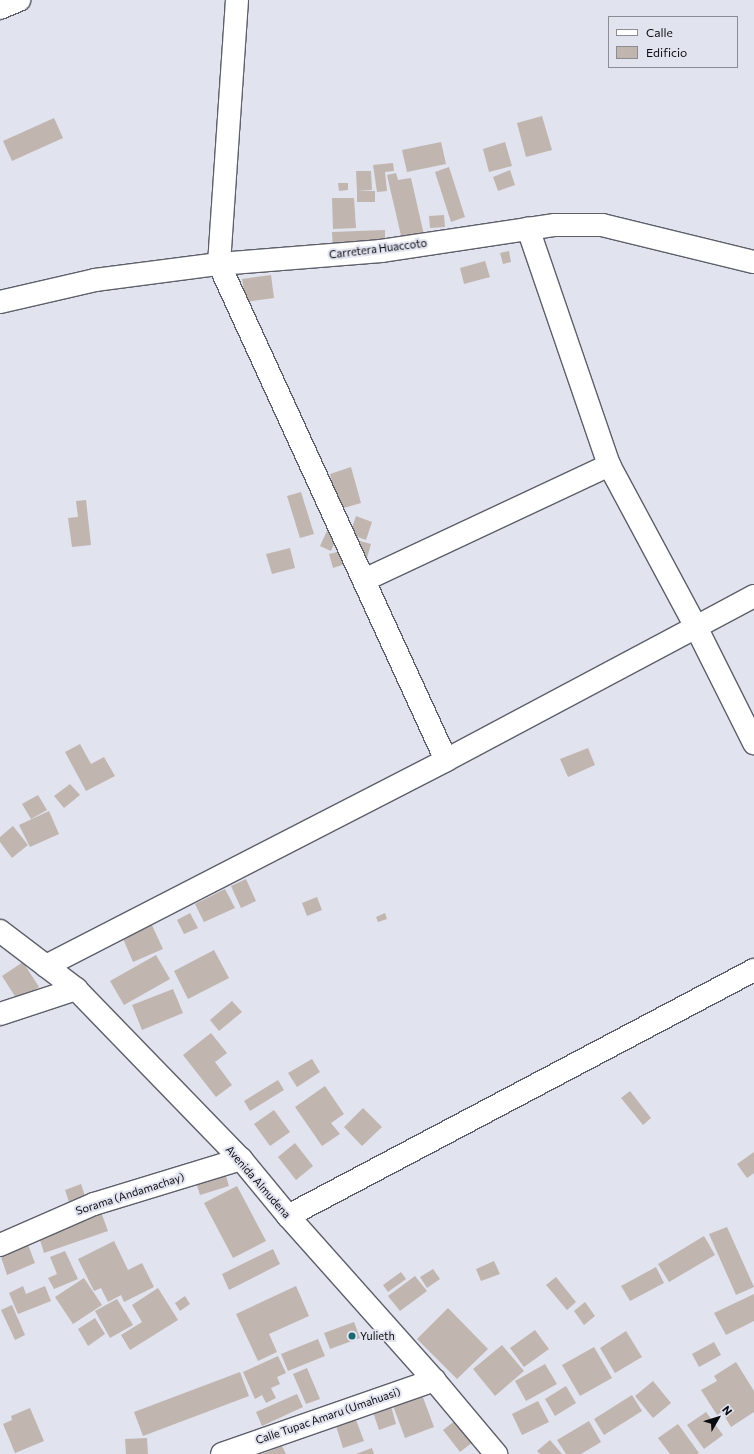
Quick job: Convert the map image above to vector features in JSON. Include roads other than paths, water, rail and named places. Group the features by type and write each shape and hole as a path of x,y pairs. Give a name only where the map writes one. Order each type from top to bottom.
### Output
{"street":[{"path":"0,8 19,0"},
{"path":"237,0 219,264 446,760"},
{"name":"Carretera Huaccoto","path":"0,302 94,280 219,264 380,251 554,224 602,225 754,262"},
{"path":"528,229 609,465 696,627 754,743"},
{"path":"364,580 609,465"},
{"path":"46,966 446,760 754,596"},
{"name":"Avenida Almudena","path":"0,931 76,989 241,1159 288,1216 434,1380 496,1454"},
{"path":"288,1216 754,970"},
{"path":"0,1014 76,989"},
{"name":"Sorama (Andamachay)","path":"0,1245 94,1204 241,1159"},
{"name":"Calle Tupac Amaru (Umahuasi)","path":"222,1454 434,1380"}],"place":[{"name":"Yulieth","path":"352,1336"}]}
